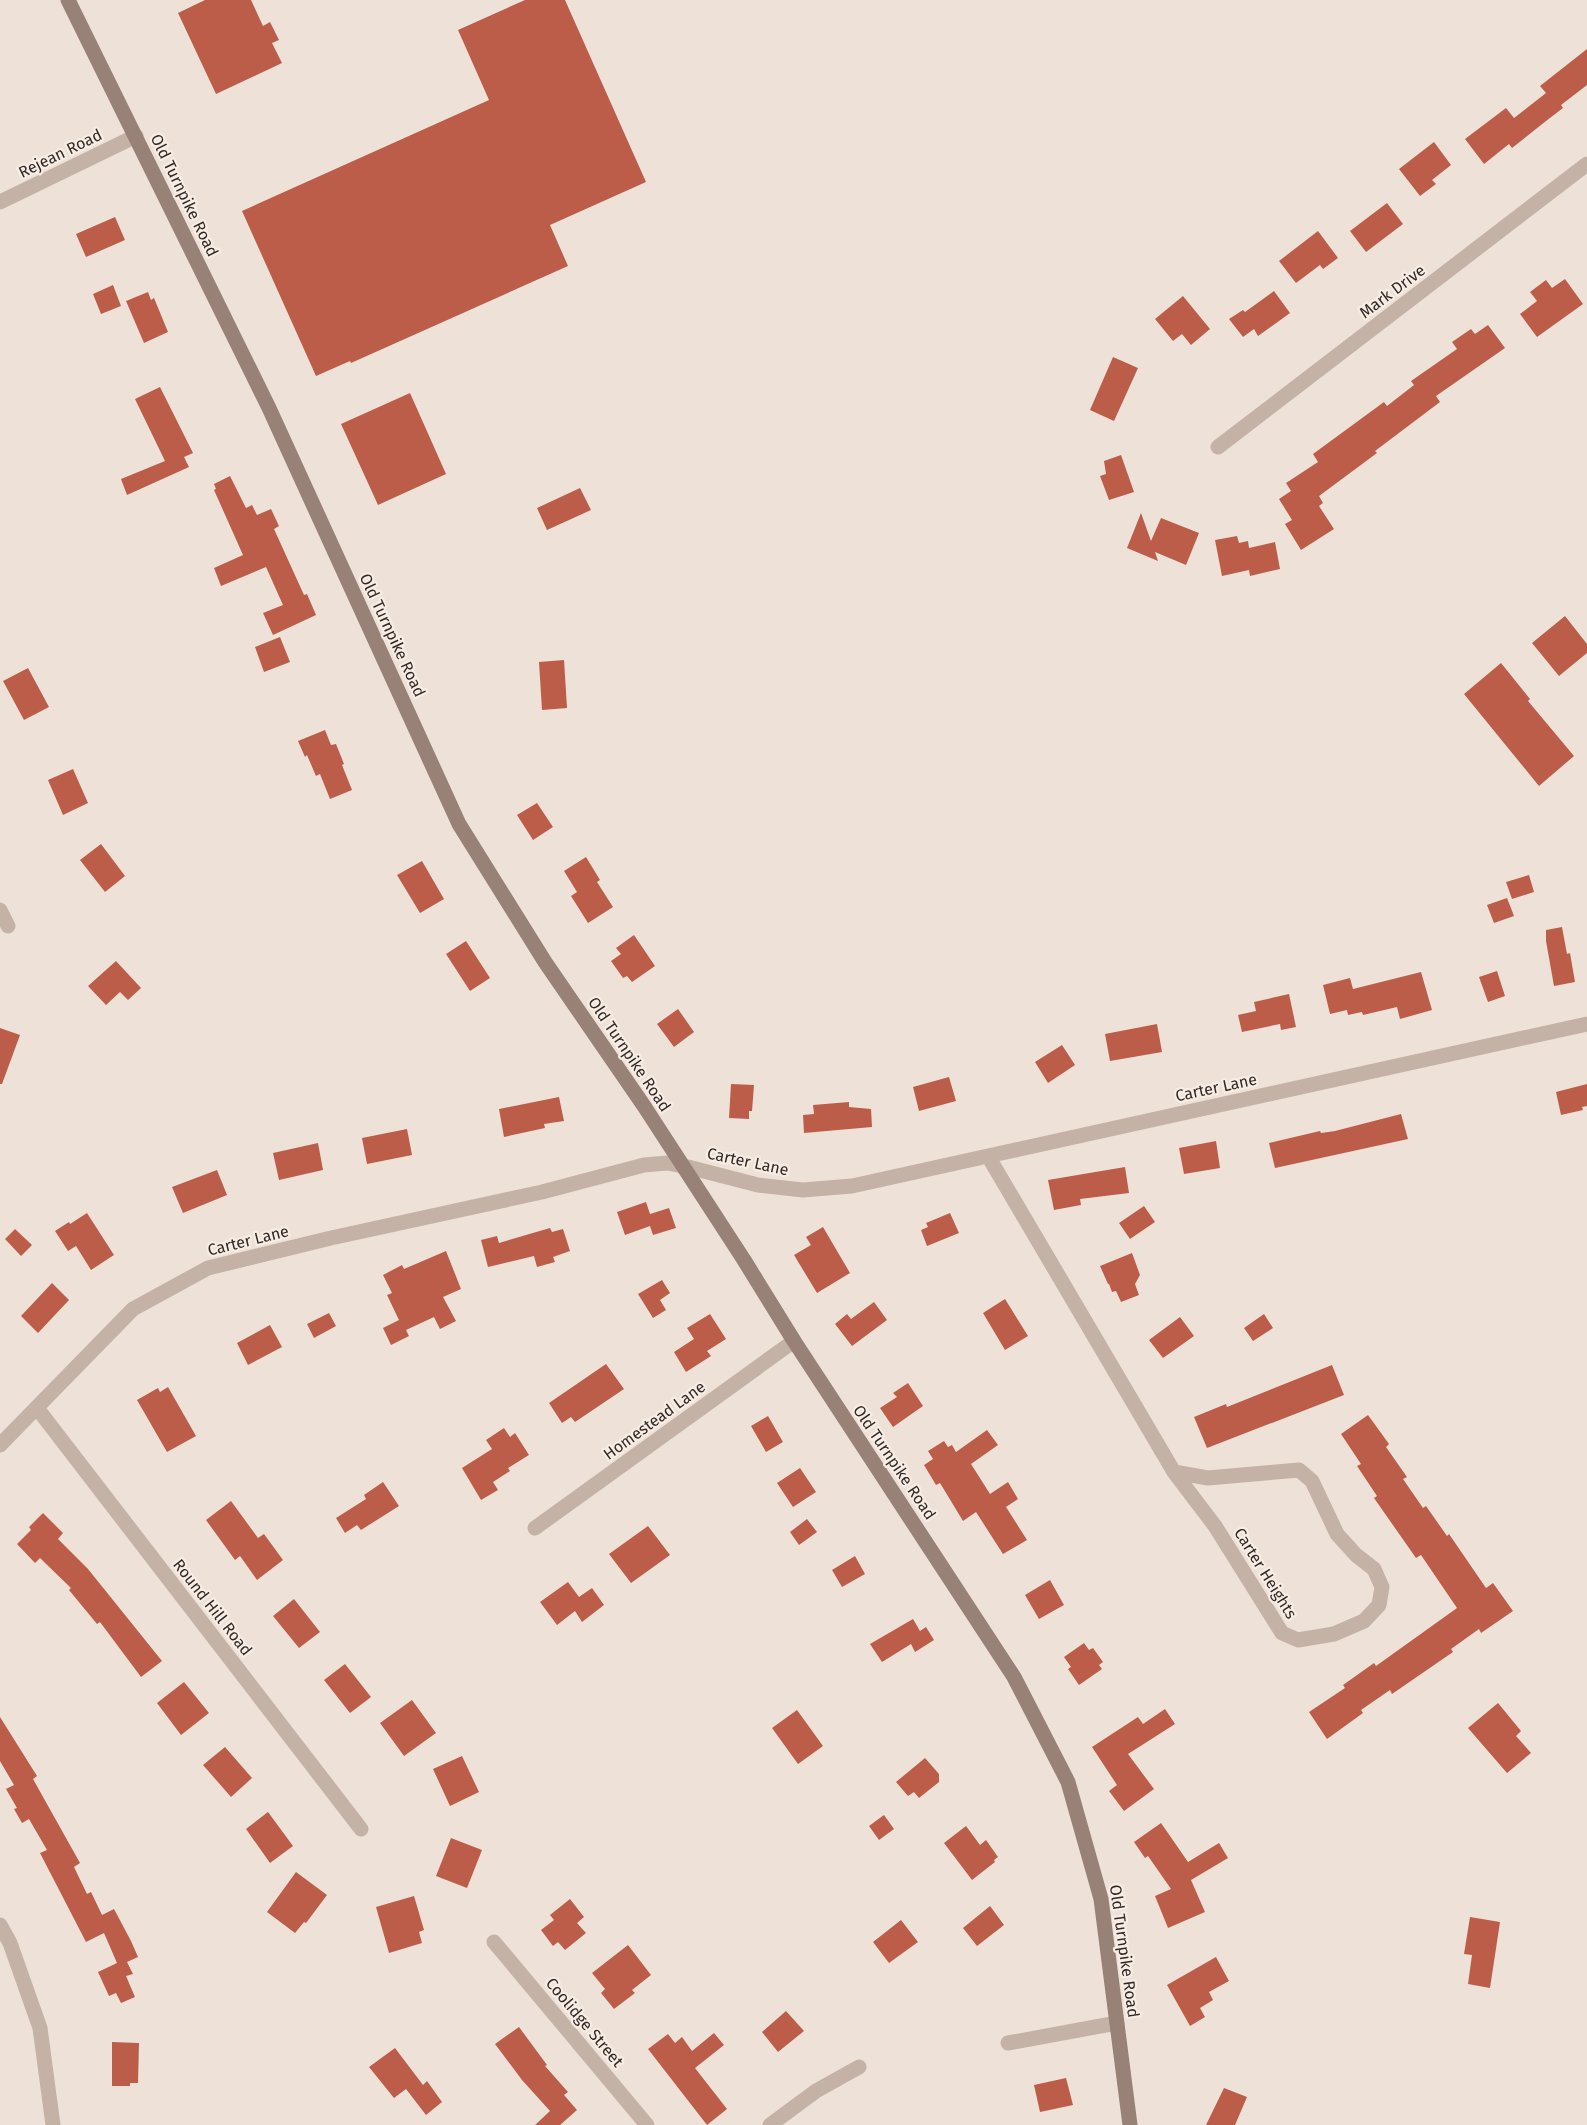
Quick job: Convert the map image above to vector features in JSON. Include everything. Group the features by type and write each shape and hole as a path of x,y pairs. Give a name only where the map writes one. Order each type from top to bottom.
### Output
{"main road":[{"name":"Old Turnpike Road","path":"68,0 268,408 459,824 545,962 683,1166 794,1341 1014,1677 1068,1782 1101,1899 1130,2125"}],"street":[{"name":"Rejean Road","path":"0,202 136,136"},
{"name":"Mark Drive","path":"1218,447 1587,164"},
{"path":"0,910 8,926"},
{"name":"Carter Lane","path":"0,1445 133,1309 208,1268 331,1238 542,1192 644,1165 667,1163 758,1185 803,1190 852,1186 1587,1024"},
{"name":"Carter Heights","path":"988,1156 1174,1472 1215,1526 1282,1633 1298,1640 1334,1634 1364,1621 1378,1605 1382,1587 1374,1569 1356,1555 1337,1534 1312,1481 1299,1470 1208,1478 1174,1472"},
{"name":"Homestead Lane","path":"535,1528 794,1341"},
{"name":"Round Hill Road","path":"37,1408 361,1829"},
{"path":"0,1926 10,1944 39,2028 53,2125"},
{"name":"Coolidge Street","path":"494,1942 648,2125"},
{"path":"1008,2043 1117,2023"},
{"path":"770,2125 816,2091 859,2067"}],"building":[{"path":"205,0 251,0 263,26 270,22 279,40 272,43 282,63 216,94 178,13"},
{"path":"525,0 565,0 646,182 550,225 568,266 351,363 350,361 316,376 242,211 489,100 458,30"},
{"path":"1587,49 1587,85 1561,105 1563,108 1512,148 1509,144 1484,164 1465,139 1506,108 1514,118 1546,93 1540,86"},
{"path":"1434,142 1451,165 1432,180 1436,184 1420,196 1399,169"},
{"path":"1387,203 1403,224 1366,252 1350,231"},
{"path":"115,217 125,240 86,257 76,234"},
{"path":"1318,231 1338,258 1323,269 1320,265 1296,283 1279,261"},
{"path":"1565,279 1583,304 1537,337 1520,314 1537,301 1530,292 1546,280 1552,288"},
{"path":"113,285 121,306 101,314 93,294"},
{"path":"1274,291 1290,313 1258,336 1254,329 1243,337 1229,319 1243,310 1245,312"},
{"path":"148,292 151,300 154,298 168,332 144,343 126,301"},
{"path":"1183,296 1210,329 1191,345 1182,334 1173,341 1155,319"},
{"path":"1488,325 1505,348 1436,396 1440,402 1319,496 1323,503 1319,506 1334,529 1301,550 1285,524 1292,520 1279,499 1291,491 1286,483 1318,462 1313,454 1384,402 1387,406 1414,385 1411,381 1457,349 1452,342 1471,329 1475,334"},
{"path":"1113,357 1138,368 1114,421 1090,410"},
{"path":"160,387 193,453 184,457 189,467 127,495 121,479 165,461 135,399"},
{"path":"410,393 446,474 378,505 341,424"},
{"path":"1121,455 1134,492 1109,500 1100,476 1106,474 1104,461"},
{"path":"230,476 246,508 252,505 257,515 271,509 279,526 274,529 304,595 307,594 316,615 273,635 263,613 283,605 266,567 221,586 214,568 243,555 214,490 216,489 214,484"},
{"path":"580,488 591,510 547,530 537,508"},
{"path":"1141,513 1151,541 1161,518 1199,533 1186,565 1155,552 1158,561 1127,548"},
{"path":"1237,536 1239,543 1248,541 1249,548 1275,542 1280,569 1250,576 1249,570 1222,576 1215,540"},
{"path":"1565,616 1587,644 1587,653 1559,676 1532,643"},
{"path":"280,637 290,662 264,672 255,647"},
{"path":"564,660 567,708 542,710 539,662"},
{"path":"1501,663 1530,699 1528,701 1574,756 1539,786 1464,694"},
{"path":"28,668 49,707 24,720 3,681"},
{"path":"325,730 331,745 336,744 352,790 330,799 320,774 316,776 298,741"},
{"path":"73,769 88,803 63,815 48,780"},
{"path":"537,803 553,827 533,840 517,815"},
{"path":"101,844 125,876 105,892 80,860"},
{"path":"586,857 600,880 597,882 613,907 588,923 571,896 577,892 564,871"},
{"path":"422,861 444,899 420,913 397,875"},
{"path":"1529,875 1534,892 1512,899 1506,882"},
{"path":"1507,898 1514,916 1494,923 1487,905"},
{"path":"1562,927 1567,954 1570,953 1575,982 1554,986 1546,930"},
{"path":"634,935 655,966 632,982 627,976 623,978 611,961 621,954 616,948"},
{"path":"466,941 490,978 470,991 446,954"},
{"path":"116,961 141,988 128,1000 120,992 106,1005 88,986"},
{"path":"1497,971 1505,996 1488,1002 1479,977"},
{"path":"1421,972 1432,1010 1400,1019 1397,1007 1363,1015 1362,1012 1348,1015 1347,1010 1330,1014 1323,985 1350,978 1353,989"},
{"path":"1289,994 1296,1027 1281,1030 1280,1024 1242,1032 1238,1015 1256,1011 1254,1002"},
{"path":"678,1009 694,1032 674,1047 657,1024"},
{"path":"1157,1024 1162,1052 1110,1061 1105,1034"},
{"path":"0,1028 20,1035 2,1084 0,1084"},
{"path":"1062,1045 1075,1065 1048,1083 1035,1062"},
{"path":"949,1077 956,1101 919,1111 913,1087"},
{"path":"731,1084 754,1085 752,1111 749,1111 749,1119 729,1118"},
{"path":"1587,1084 1587,1106 1582,1107 1583,1110 1561,1115 1556,1092"},
{"path":"559,1097 564,1121 544,1124 545,1128 504,1137 499,1109"},
{"path":"849,1102 849,1107 871,1109 872,1127 804,1133 803,1115 814,1114 813,1105"},
{"path":"1401,1114 1408,1139 1275,1168 1269,1143 1320,1131 1321,1133 1335,1131"},
{"path":"407,1129 412,1155 367,1164 362,1138"},
{"path":"1216,1141 1220,1168 1184,1174 1179,1148"},
{"path":"318,1143 323,1170 279,1180 273,1153"},
{"path":"1125,1167 1129,1193 1080,1199 1081,1205 1054,1210 1048,1180"},
{"path":"217,1170 227,1195 183,1213 172,1187"},
{"path":"646,1202 650,1214 669,1208 676,1228 653,1235 650,1226 625,1235 617,1212"},
{"path":"1144,1206 1155,1222 1130,1239 1119,1223"},
{"path":"87,1213 114,1255 91,1270 76,1246 68,1251 55,1231"},
{"path":"950,1213 959,1233 927,1246 921,1230 928,1227 926,1223"},
{"path":"823,1227 850,1273 817,1293 794,1255 811,1245 806,1237"},
{"path":"550,1228 552,1232 563,1229 570,1251 553,1257 555,1262 537,1267 534,1256 488,1267 481,1240 497,1236 499,1243"},
{"path":"15,1229 32,1245 21,1256 5,1239"},
{"path":"446,1251 461,1289 443,1297 456,1321 440,1329 434,1317 406,1330 409,1336 391,1345 383,1328 399,1320 387,1295 392,1293 383,1275 402,1265 404,1269"},
{"path":"1132,1253 1140,1275 1135,1284 1139,1295 1121,1302 1116,1291 1112,1292 1100,1266"},
{"path":"662,1280 670,1293 660,1300 666,1310 653,1318 638,1294"},
{"path":"52,1283 69,1300 38,1333 21,1316"},
{"path":"1005,1299 1028,1336 1005,1350 983,1313"},
{"path":"874,1302 887,1320 852,1346 835,1324 847,1314 851,1319"},
{"path":"329,1313 336,1326 314,1338 307,1324"},
{"path":"710,1314 726,1339 707,1351 711,1356 686,1372 674,1352 694,1339 687,1328"},
{"path":"1264,1314 1273,1328 1253,1341 1244,1328"},
{"path":"1180,1317 1194,1336 1163,1358 1149,1340"},
{"path":"270,1325 282,1347 248,1365 237,1343"},
{"path":"606,1364 624,1389 575,1422 571,1417 562,1423 549,1403"},
{"path":"1332,1365 1344,1395 1207,1448 1194,1417 1226,1404 1227,1407"},
{"path":"908,1383 923,1406 893,1427 880,1408 897,1397 893,1393"},
{"path":"168,1387 196,1436 167,1452 137,1400 158,1388 160,1392"},
{"path":"1368,1415 1389,1444 1386,1447 1407,1477 1403,1479 1423,1508 1426,1506 1447,1536 1449,1534 1486,1588 1493,1583 1513,1611 1481,1633 1479,1629 1451,1649 1453,1652 1392,1694 1390,1690 1361,1710 1363,1713 1327,1739 1309,1712 1345,1688 1343,1685 1374,1663 1376,1666 1457,1608 1421,1555 1416,1558 1374,1498 1377,1496 1357,1466 1361,1464 1341,1434"},
{"path":"768,1416 783,1442 766,1452 751,1426"},
{"path":"504,1428 510,1437 515,1433 529,1455 508,1468 510,1471 493,1482 498,1490 481,1500 462,1468 492,1449 486,1440"},
{"path":"987,1430 998,1445 971,1464 990,1494 1008,1482 1018,1499 1006,1507 1027,1540 1003,1554 976,1512 963,1521 940,1483 936,1485 924,1465 933,1459 928,1451 944,1441 948,1447 952,1445 956,1452"},
{"path":"800,1468 816,1492 793,1507 777,1483"},
{"path":"383,1482 399,1506 361,1530 357,1525 345,1533 336,1518 366,1499 364,1495"},
{"path":"231,1501 258,1538 264,1534 283,1560 257,1580 240,1556 235,1560 206,1520"},
{"path":"43,1513 63,1533 58,1539 88,1569 162,1661 141,1677 100,1622 97,1624 69,1590 71,1588 40,1558 35,1563 17,1544"},
{"path":"807,1519 817,1532 799,1545 790,1532"},
{"path":"648,1526 670,1555 631,1583 609,1554"},
{"path":"855,1556 865,1574 842,1587 832,1570"},
{"path":"1050,1580 1064,1605 1039,1619 1025,1595"},
{"path":"568,1582 579,1597 592,1588 604,1605 582,1622 575,1611 557,1625 540,1602"},
{"path":"294,1599 320,1632 299,1648 273,1616"},
{"path":"913,1619 920,1631 926,1627 934,1640 915,1652 911,1644 882,1662 870,1644"},
{"path":"1084,1643 1089,1650 1093,1648 1103,1662 1099,1665 1102,1669 1079,1685 1068,1669 1071,1667 1064,1657"},
{"path":"345,1664 371,1697 350,1713 324,1680"},
{"path":"184,1682 209,1713 181,1735 157,1703"},
{"path":"412,1700 436,1733 404,1756 380,1723"},
{"path":"1498,1703 1521,1731 1516,1736 1531,1753 1507,1773 1468,1728"},
{"path":"1165,1709 1175,1724 1128,1754 1154,1789 1124,1811 1109,1791 1117,1785 1092,1747 1138,1717 1143,1724"},
{"path":"797,1710 823,1746 798,1764 772,1728"},
{"path":"0,1717 37,1776 33,1779 80,1863 74,1867 87,1894 91,1892 102,1915 114,1909 131,1941 138,1957 127,1962 133,1974 126,1976 135,1997 121,2003 116,1993 109,1996 98,1972 117,1963 104,1933 86,1942 40,1853 47,1850 29,1819 22,1823 14,1809 17,1808 6,1789 14,1785 0,1761"},
{"path":"225,1747 252,1778 231,1797 203,1765"},
{"path":"462,1756 479,1792 450,1806 433,1769"},
{"path":"925,1758 939,1774 939,1782 919,1798 914,1792 908,1796 896,1782"},
{"path":"268,1812 293,1846 270,1863 246,1829"},
{"path":"884,1815 894,1829 879,1840 869,1826"},
{"path":"1161,1823 1188,1862 1219,1843 1228,1858 1191,1880 1205,1912 1168,1928 1155,1896 1171,1889 1148,1856 1145,1858 1134,1842"},
{"path":"966,1826 980,1845 986,1840 998,1857 972,1880 944,1843"},
{"path":"451,1838 482,1850 467,1888 436,1876"},
{"path":"296,1872 327,1895 306,1923 304,1922 295,1933 267,1912"},
{"path":"414,1896 424,1930 419,1932 422,1943 389,1953 376,1907"},
{"path":"570,1899 584,1917 577,1923 586,1933 565,1950 558,1942 553,1946 541,1930 554,1920 550,1915"},
{"path":"990,1906 1004,1925 977,1946 963,1928"},
{"path":"1470,1917 1500,1922 1490,1988 1468,1984 1472,1955 1464,1954"},
{"path":"901,1920 918,1942 889,1963 873,1942"},
{"path":"628,1945 651,1975 632,1990 635,1993 614,2009 601,1993 605,1989 592,1973"},
{"path":"1216,1957 1229,1981 1209,1992 1213,2000 1200,2008 1205,2017 1190,2026 1167,1985"},
{"path":"786,2011 804,2031 778,2052 762,2032"},
{"path":"519,2027 547,2065 545,2066 568,2092 564,2095 577,2110 560,2125 535,2125 550,2111 522,2080 495,2044"},
{"path":"714,2033 724,2045 695,2068 727,2109 707,2125 648,2049 668,2034 675,2043 682,2037 692,2051"},
{"path":"112,2042 139,2043 138,2083 130,2083 130,2086 112,2086"},
{"path":"395,2048 423,2085 427,2081 442,2102 426,2115 406,2089 394,2098 369,2067"},
{"path":"1066,2078 1073,2105 1040,2112 1034,2085"},
{"path":"1224,2088 1247,2097 1235,2125 1206,2125"}]}
